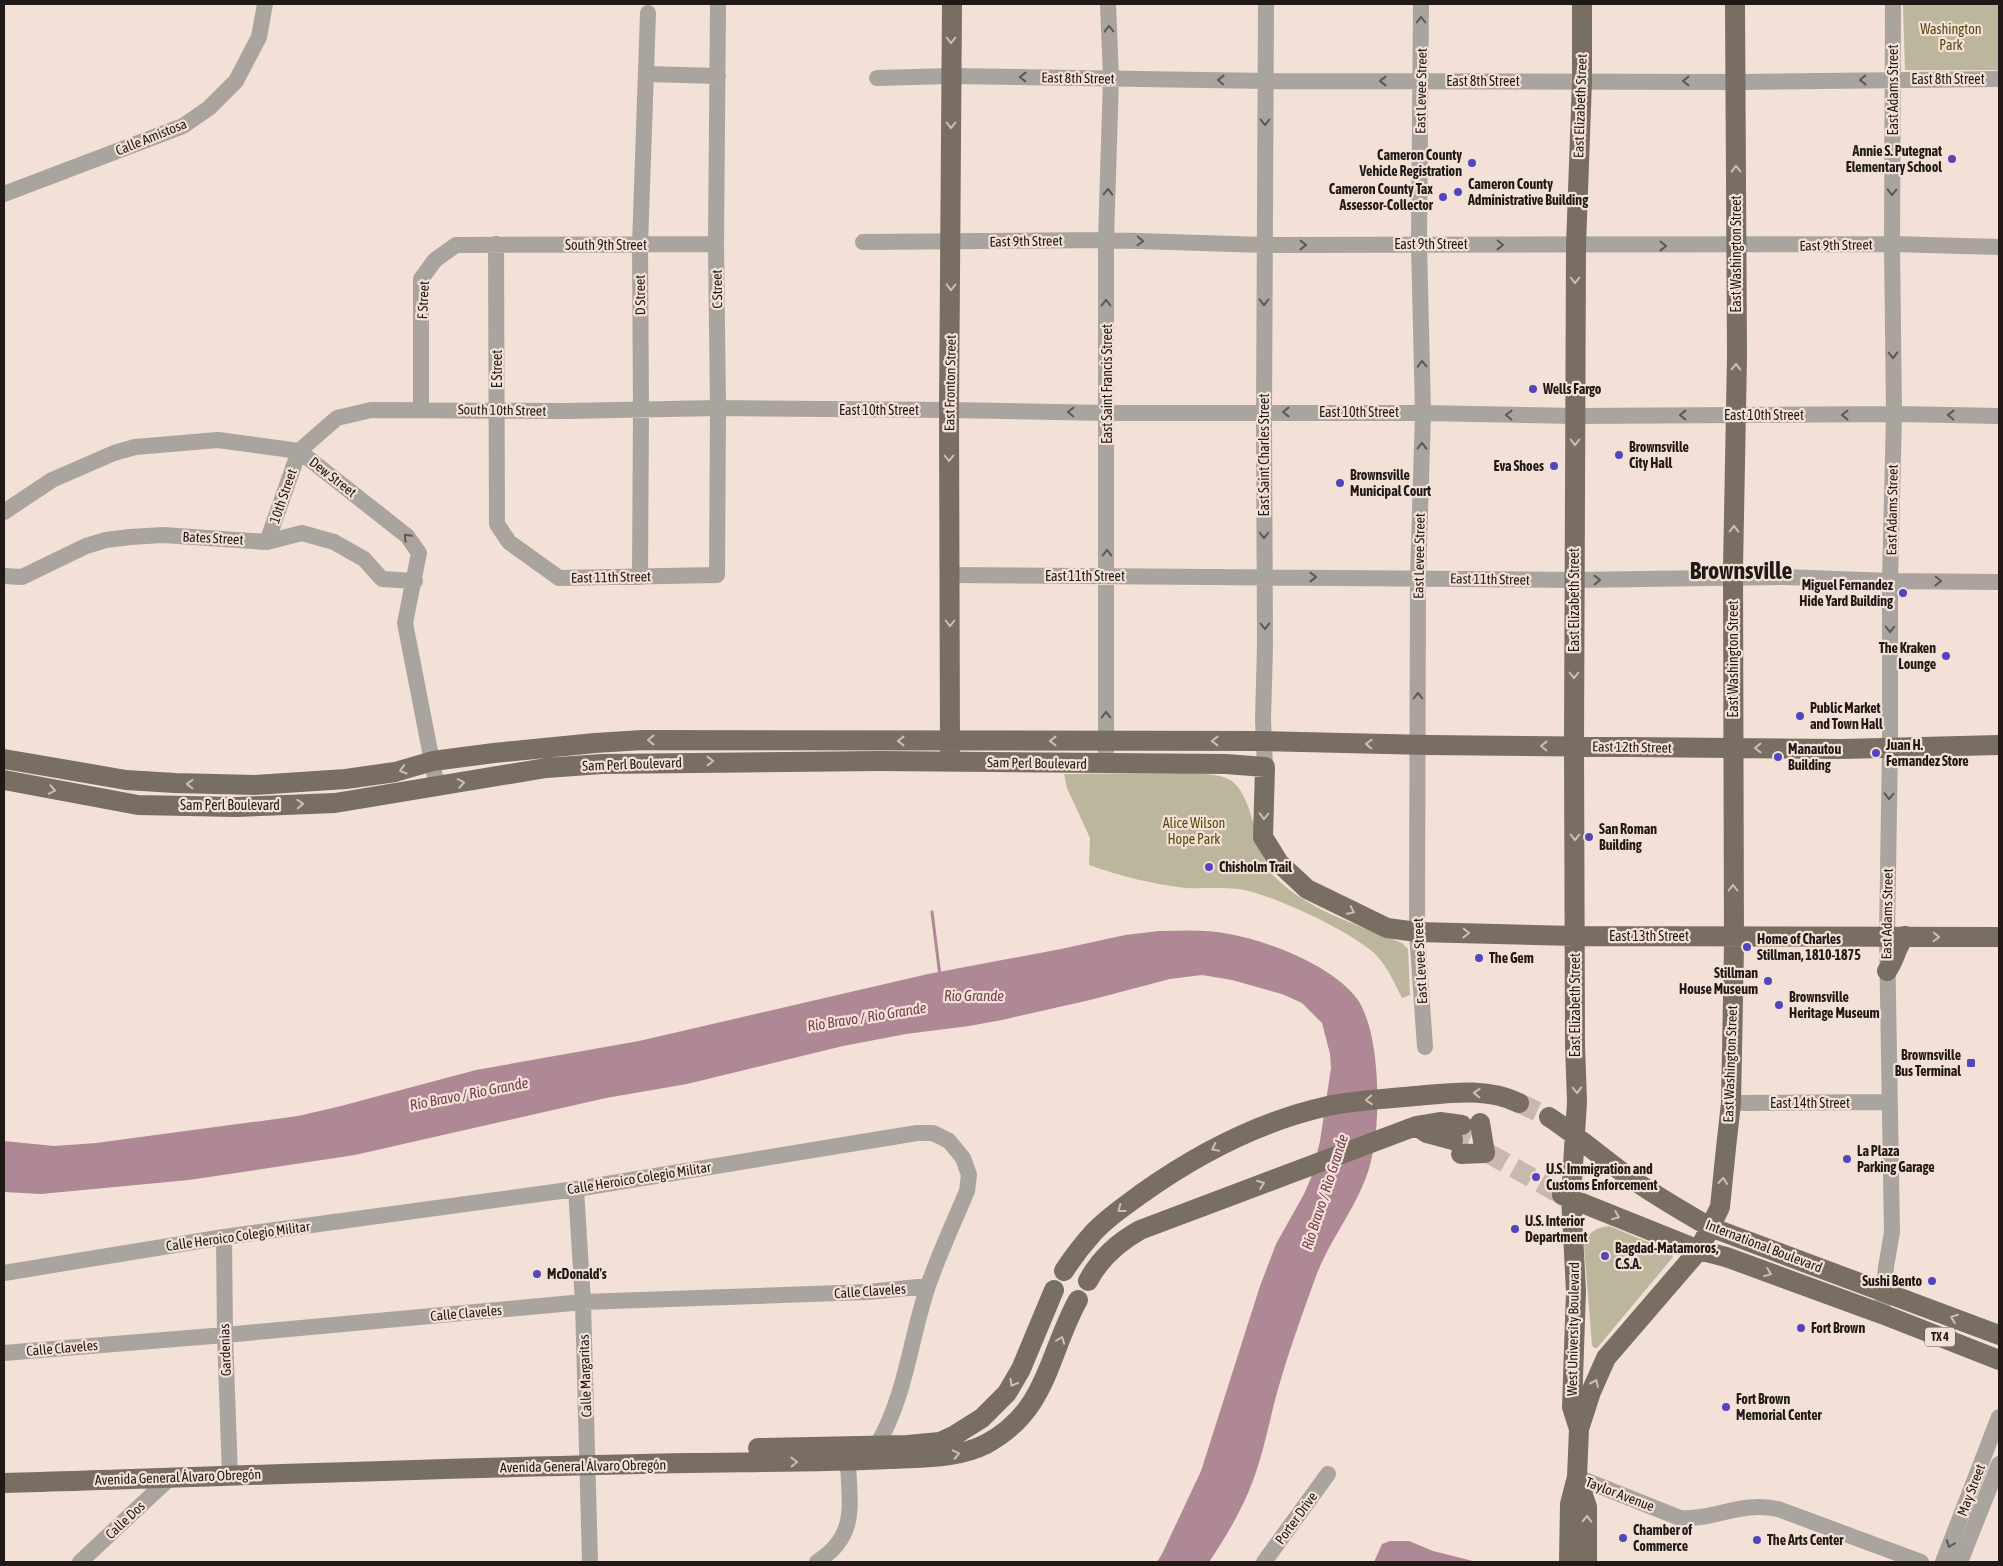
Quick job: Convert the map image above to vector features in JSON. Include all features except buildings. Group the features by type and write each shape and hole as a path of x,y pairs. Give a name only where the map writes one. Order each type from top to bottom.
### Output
{"main road":[{"name":"East Fronton Street","path":"950,762 949,410 952,242 952,4"},
{"name":"East Elizabeth Street","path":"1566,1196 1575,1134 1577,1102 1574,580 1576,246 1582,81 1582,4"},
{"name":"East Washington Street","path":"1700,1250 1720,1207 1731,1103 1734,937 1732,748 1737,246 1735,4"},
{"name":"Sam Perl Boulevard","path":"4,759 101,777 175,784 224,785 323,782 395,772 433,761 585,744 643,740 1264,741"},
{"name":"East 12th Street","path":"1264,741 1418,745 1732,748 1999,745"},
{"name":"Sam Perl Boulevard","path":"4,780 138,805 221,807 335,803 546,768 602,764 950,762 1226,764 1265,768"},
{"name":"East Saint Charles Street","path":"1265,768 1263,837 1279,863 1307,889"},
{"path":"221,807 224,785"},
{"name":"East 13th Street","path":"1307,889 1387,928 1417,932 1575,936 1999,937"},
{"path":"1887,971 1892,965 1900,942 1896,936"},
{"path":"1064,1271 1094,1231 1117,1211 1160,1180 1202,1155 1236,1138 1292,1116 1329,1106 1426,1095 1490,1094 1508,1098 1519,1103"},
{"name":"International Boulevard","path":"1549,1117 1575,1134 1630,1177 1670,1205 1710,1227 1999,1335"},
{"path":"1088,1281 1105,1255 1119,1242 1140,1230 1182,1213 1416,1126 1468,1138"},
{"name":"International Boulevard","path":"1566,1196 1700,1250 1882,1314 1999,1360"},
{"name":"West University Boulevard","path":"1566,1196 1576,1291 1572,1407 1579,1429"},
{"name":"West University Boulevard","path":"1568,1562 1570,1504 1577,1478 1579,1429 1591,1392 1606,1358 1700,1250"},
{"name":"Avenida General Álvaro Obregón","path":"4,1470 230,1469 755,1455 940,1442 955,1435 994,1408 1007,1392 1021,1368 1054,1290"},
{"name":"Avenida General Álvaro Obregón","path":"755,1455 848,1461 949,1455 972,1450 988,1443 1026,1411 1039,1394 1078,1300"},
{"path":"1574,1345 1579,1354 1587,1360 1597,1361 1606,1358"},
{"name":"Avenida General Álvaro Obregón","path":"4,1482 170,1478 230,1469"},
{"name":"West University Boulevard","path":"1577,1478 1587,1507 1586,1562"}],"street":[{"name":"Calle Amistosa","path":"4,194 183,126 209,108 236,81 259,38 265,4"},
{"name":"C Street","path":"717,574 718,408 716,244 718,4"},
{"name":"East Saint Francis Street","path":"1106,764 1106,240 1111,78 1108,4"},
{"name":"East Saint Charles Street","path":"1265,768 1263,720 1265,646 1266,4"},
{"name":"East Levee Street","path":"1421,4 1419,244 1423,412 1418,578 1417,932 1424,1047"},
{"name":"East Adams Street","path":"1893,4 1892,244 1894,414 1890,580 1890,747 1896,936"},
{"name":"D Street","path":"640,577 642,410 640,245 648,13"},
{"path":"647,74 718,76"},
{"name":"East 8th Street","path":"877,78 951,76 1266,81 1735,82 1999,79"},
{"name":"East 9th Street","path":"863,242 1106,240 1265,245 1737,246 1892,244 1999,247"},
{"name":"South 9th Street","path":"496,244 716,244"},
{"name":"F Street","path":"421,410 421,278 435,260 456,245 496,244"},
{"name":"E Street","path":"496,244 497,524"},
{"name":"East 10th Street","path":"718,408 1107,413 1423,412 1575,416 1894,414 1999,416"},
{"name":"South 10th Street","path":"299,451 337,418 371,410 642,410 718,408"},
{"name":"Dew Street","path":"4,512 52,480 134,447 218,440 299,451 407,536 419,553 405,623 437,787"},
{"name":"10th Street","path":"267,542 299,451"},
{"name":"East 11th Street","path":"497,524 509,542 559,578 717,574"},
{"name":"Bates Street","path":"4,576 22,577 86,546 130,536 163,535 267,542 302,533 334,542 364,559 382,579 414,581"},
{"name":"East 11th Street","path":"950,574 1574,580 1785,577 1999,582"},
{"name":"East Adams Street","path":"1882,1314 1892,1232 1887,971"},
{"name":"East 14th Street","path":"1731,1103 1889,1102"},
{"name":"Calle Heroico Colegio Militar","path":"4,1273 224,1237 576,1189 917,1133 933,1133 949,1141 963,1158 969,1175 967,1191 928,1286 902,1388 894,1411 877,1445"},
{"name":"Calle Margaritas","path":"576,1189 583,1302 590,1562"},
{"name":"Gardenias","path":"224,1237 224,1335 230,1469"},
{"name":"Calle Claveles","path":"4,1353 583,1302 868,1292 928,1286"},
{"name":"May Street","path":"1943,1562 1999,1417"},
{"path":"817,1562 839,1543 850,1520 848,1461"},
{"name":"May Street","path":"1960,1562 1999,1464"},
{"name":"Porter Drive","path":"1264,1562 1328,1474"},
{"name":"Calle Dos","path":"80,1562 170,1478"},
{"name":"Taylor Avenue","path":"1577,1478 1680,1518 1697,1519 1753,1506 1778,1509 1921,1562"}],"green space":[{"name":"Washington Park","path":"1903,4 1999,4 1999,70 1905,70"},
{"name":"Alice Wilson Hope Park","path":"1191,773 1219,776 1235,783 1249,809 1268,868 1285,887 1316,907 1402,943 1408,949 1410,995 1402,998 1385,966 1367,947 1332,926 1290,906 1238,889 1185,888 1136,879 1089,865 1090,838 1067,788 1064,774"},
{"path":"1609,1226 1670,1251 1673,1257 1597,1348 1594,1348 1592,1345 1584,1246 1590,1234 1600,1228"}],"water":[{"name":"Rio Grande","path":"1159,931 1212,931 1245,937 1300,957 1333,976 1358,1000 1363,1009 1370,1029 1376,1073 1376,1134 1365,1180 1315,1279 1283,1373 1254,1478 1232,1525 1209,1562 1157,1562 1201,1471 1260,1286 1276,1244 1311,1178 1320,1141 1331,1068 1330,1054 1322,1023 1302,1003 1282,994 1232,980 1202,975 1170,979 1002,1020 906,1034 843,1046 687,1084 606,1098 355,1155 189,1180 41,1194 4,1192 4,1141 54,1146 96,1143 298,1116 476,1070 639,1041 928,974 1125,935"},
{"path":"1390,1541 1409,1541 1433,1551 1477,1562 1374,1562 1382,1544"}],"waterway":[{"path":"932,912 940,976"}],"tunnel":[{"path":"1519,1103 1549,1117"},
{"path":"1457,1133 1470,1139"},
{"path":"1488,1153 1562,1195"}],"place":[{"name":"Annie S. Putegnat Elementary School","path":"1952,159"},
{"name":"Cameron County Vehicle Registration","path":"1472,163"},
{"name":"Cameron County Administrative Building","path":"1458,192"},
{"name":"Cameron County Tax Assessor-Collector","path":"1443,197"},
{"name":"Wells Fargo","path":"1533,389"},
{"name":"Brownsville City Hall","path":"1619,455"},
{"name":"Eva Shoes","path":"1554,466"},
{"name":"Brownsville Municipal Court","path":"1340,483"},
{"name":"Miguel Fernandez Hide Yard Building","path":"1903,593"},
{"name":"The Kraken Lounge","path":"1946,656"},
{"name":"Public Market and Town Hall","path":"1800,716"},
{"name":"Juan H. Fernandez Store","path":"1876,753"},
{"name":"Manautou Building","path":"1778,757"},
{"name":"San Roman Building","path":"1589,837"},
{"name":"Chisholm Trail","path":"1209,867"},
{"name":"Home of Charles Stillman, 1810-1875","path":"1747,947"},
{"name":"The Gem","path":"1479,958"},
{"name":"Stillman House Museum","path":"1768,981"},
{"name":"Brownsville Heritage Museum","path":"1779,1005"},
{"name":"Brownsville Bus Terminal","path":"1971,1063"},
{"name":"La Plaza Parking Garage","path":"1847,1159"},
{"name":"U.S. Immigration and Customs Enforcement","path":"1536,1177"},
{"name":"U.S. Interior Department","path":"1515,1229"},
{"name":"Bagdad-Matamoros, C.S.A.","path":"1605,1256"},
{"name":"McDonald's","path":"537,1274"},
{"name":"Sushi Bento","path":"1932,1281"},
{"name":"Fort Brown","path":"1801,1328"},
{"name":"Fort Brown Memorial Center","path":"1726,1407"},
{"name":"Chamber of Commerce","path":"1623,1538"},
{"name":"The Arts Center","path":"1757,1540"}],"district":[{"name":"Brownsville","path":"1741,571"}],"water label":[{"name":"Río Bravo / Rio Grande","path":"867,1017"},
{"name":"Río Bravo / Rio Grande","path":"469,1094"},
{"name":"Río Bravo / Rio Grande","path":"1325,1192"}]}
